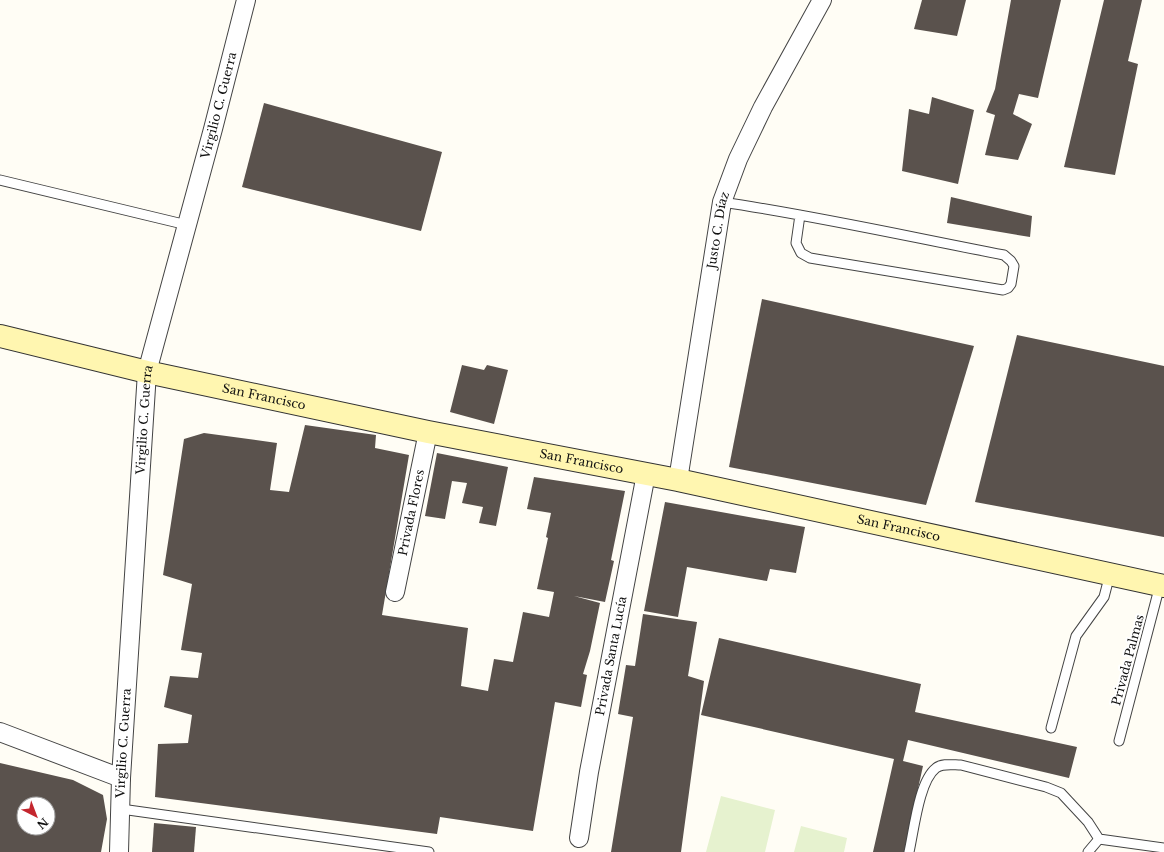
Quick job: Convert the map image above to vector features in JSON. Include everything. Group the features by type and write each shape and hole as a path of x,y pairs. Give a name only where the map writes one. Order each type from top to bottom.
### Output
{"street":[{"name":"Virgilio C. Guerra","path":"119,852 121,778 147,372 246,0"},
{"name":"Justo C. Díaz","path":"678,480 722,202 738,159 763,107 822,0"},
{"name":"San Francisco","path":"2,341 428,432 678,480 1162,586"},
{"name":"Privada Flores","path":"395,592 428,432"},
{"name":"Privada Santa Lucía","path":"578,838 646,474"},
{"path":"0,732 121,778"}],"lane":[{"path":"0,180 187,225"},
{"path":"722,202 800,215 1004,256 1011,261 1014,266 1011,284 1008,288 1002,290 810,258 801,253 796,243 800,215"},
{"path":"1051,728 1076,636 1104,597 1110,574"},
{"name":"Privada Palmas","path":"1118,741 1162,586"},
{"path":"909,852 923,787 937,766 948,765 961,766 1046,786 1060,793 1088,822 1098,839"},
{"path":"120,809 429,852"},
{"path":"1098,839 1164,848"},
{"path":"1088,852 1098,839"}],"green space":[{"path":"721,796 775,810 765,852 706,852"},
{"path":"801,826 847,838 844,852 794,852"}],"building":[{"path":"922,0 966,0 957,36 914,29"},
{"path":"1011,0 1061,0 1038,98 1019,94 1013,114 1032,124 1018,160 985,155 995,115 986,112 995,89"},
{"path":"1104,0 1142,0 1128,61 1138,64 1115,175 1064,167"},
{"path":"932,97 974,110 958,184 902,171 909,109 929,114"},
{"path":"264,103 442,152 421,231 242,187"},
{"path":"951,197 1032,216 1030,237 947,223"},
{"path":"762,299 974,346 926,505 729,467"},
{"path":"1017,335 1164,366 1164,537 975,502"},
{"path":"462,365 484,370 487,365 508,370 494,424 450,412"},
{"path":"305,425 376,435 375,448 409,455 382,615 468,628 461,686 488,691 494,659 513,662 523,612 549,617 554,592 537,589 548,538 546,537 551,513 527,509 534,477 625,491 611,560 614,561 605,602 574,596 600,603 590,651 583,674 587,675 581,707 555,702 533,831 440,817 437,834 155,797 158,744 188,743 192,715 164,707 170,676 198,678 202,653 181,650 192,584 163,575 184,439 204,433 277,443 270,490 289,492"},
{"path":"437,453 508,467 496,526 479,523 483,507 462,503 467,483 452,481 445,519 425,516"},
{"path":"665,502 805,527 796,573 770,569 767,581 687,567 678,617 644,611"},
{"path":"643,614 697,622 688,676 704,681 681,852 611,852 633,717 618,714 626,665 635,666"},
{"path":"719,638 921,684 915,712 1077,747 1069,778 908,740 903,761 923,766 904,852 873,852 894,759 701,715"},
{"path":"0,763 73,780 103,795 107,819 101,852 0,852"},
{"path":"154,823 196,827 194,852 152,852"}]}
